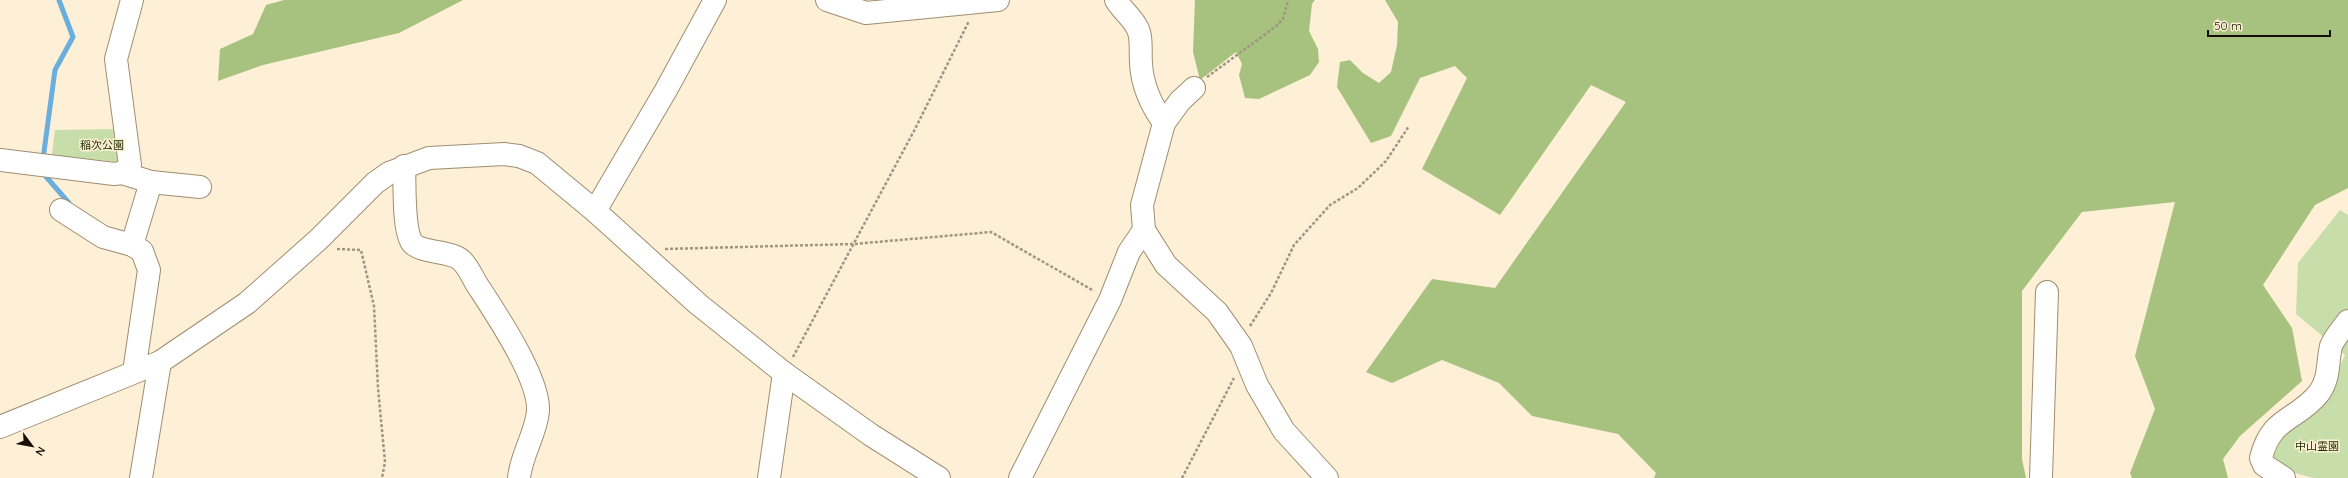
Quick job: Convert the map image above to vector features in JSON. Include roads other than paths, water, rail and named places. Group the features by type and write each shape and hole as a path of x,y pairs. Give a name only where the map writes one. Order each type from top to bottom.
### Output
{"street":[{"path":"122,173 130,165 116,59 132,0"},
{"path":"595,211 666,90 715,0"},
{"path":"827,0 866,12 988,1"},
{"path":"1116,0 1134,21 1140,33 1141,65 1146,89 1156,112 1164,123"},
{"path":"1194,88 1180,101 1164,123 1142,205 1144,230 1166,265 1217,312 1242,350 1257,385 1284,431 1327,478"},
{"path":"0,427 160,362 247,303 319,240 375,183 389,173 404,166 429,158 504,154 519,156 537,163 595,211 698,304 784,373 871,435 939,478"},
{"path":"0,160 114,174 122,173 151,182 200,187"},
{"path":"404,166 406,208 411,241 415,246 449,254 462,260 498,318 526,369 535,392 538,410 520,466 519,478"},
{"path":"132,245 151,182"},
{"path":"61,210 103,237 132,245 142,251 149,270 134,372"},
{"path":"1020,478 1110,300 1129,252 1144,230"},
{"path":"2041,478 2047,292"},
{"path":"2284,478 2264,465 2261,458 2268,437 2276,427 2307,405 2319,393 2327,380 2331,345 2348,321"},
{"path":"141,478 160,362"},
{"path":"769,478 784,373"}],"waterway":[{"path":"43,159 55,70 73,37 59,0"},
{"path":"42,172 69,203"}],"park label":[{"name":"稲次公園","path":"102,145"},
{"name":"中山霊園","path":"2317,446"}]}
